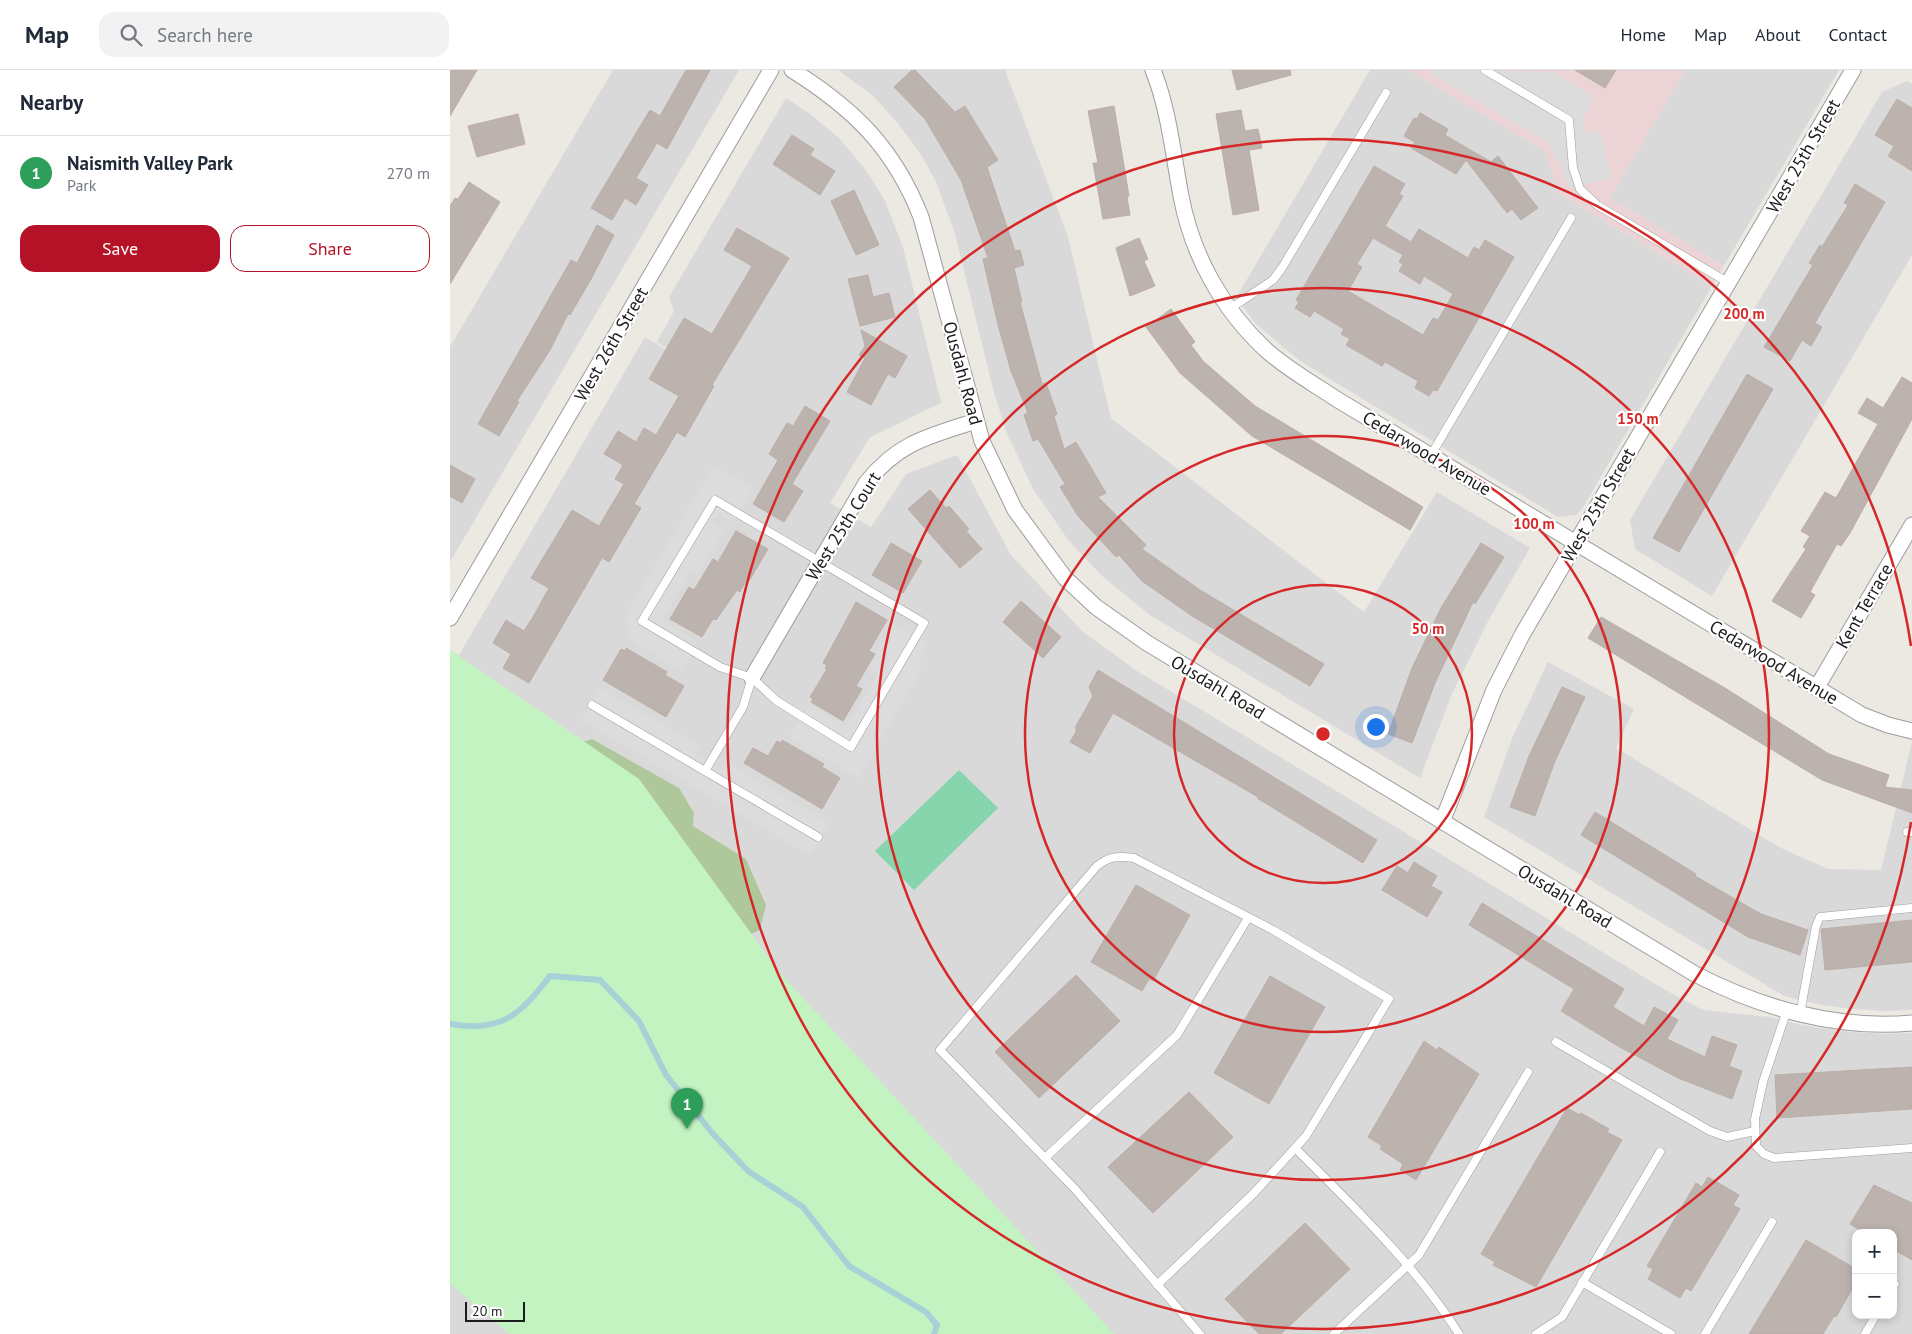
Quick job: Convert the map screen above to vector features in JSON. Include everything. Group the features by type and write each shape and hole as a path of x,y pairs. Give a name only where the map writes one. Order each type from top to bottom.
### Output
{"street":[{"name":"West 26th Street","path":"450,618 771,70"},
{"name":"Ousdahl Road","path":"792,70 844,106 870,130 893,160 909,186 922,217 982,441 1015,510 1065,578 1096,607 1147,643 1442,822 1695,974 1734,994 1793,1012 1870,1024 1912,1023"},
{"name":"Cedarwood Avenue","path":"1153,70 1168,121 1190,232 1199,258 1211,280 1244,327 1266,350 1287,367 1862,715 1888,726 1912,731"},
{"name":"West 25th Street","path":"1442,822 1494,690 1522,635 1854,70"},
{"name":"West 25th Court","path":"752,678 866,484 881,465 900,450 921,439 976,421"},
{"name":"Kent Terrace","path":"1817,688 1912,525"}],"lane":[{"path":"1485,70 1569,120 1573,168 1580,189 1597,205 1729,283"},
{"path":"1231,308 1273,280 1282,268 1386,93"},
{"path":"1431,455 1571,218"},
{"path":"715,500 924,623 851,747 777,701 752,678 720,668 642,621 715,500"},
{"path":"705,771 743,707 752,678"},
{"path":"592,705 818,837"},
{"path":"1156,1284 1254,1193 1296,1149 1306,1136 1388,999 1248,918 1134,858 1117,856 1106,858 1096,867 940,1050 1075,1189 1156,1284 1200,1334"},
{"path":"1912,908 1820,917 1793,1012 1763,1082 1755,1119 1756,1146 1764,1154 1774,1158 1912,1148"},
{"path":"1045,1158 1177,1035 1248,918"},
{"path":"1556,1042 1710,1132 1727,1137 1755,1131"},
{"path":"1334,1334 1419,1256 1528,1072"},
{"path":"1296,1149 1360,1212 1407,1266 1460,1334"},
{"path":"1536,1334 1562,1317 1660,1152"},
{"path":"1705,1334 1772,1222"},
{"path":"1582,1282 1671,1334"},
{"path":"1865,1334 1874,1319"}],"shaded area":[{"path":"613,70 739,70 450,562 450,347"},
{"path":"838,70 1005,70 1068,237 1111,418 1364,612 1437,492 1530,548 1487,623 1451,696 1420,778 1150,615 1102,576 1069,541 1033,489 1006,431 993,389 954,230 935,180 920,153 896,121 872,95"},
{"path":"1370,70 1408,70 1544,150 1558,193 1712,286 1582,509 1576,515 1558,517 1300,361 1257,325 1236,298"},
{"path":"1408,70 1685,70 1610,198 1724,266 1712,286 1558,193 1544,150"},
{"path":"1431,70 1553,72 1595,98 1582,120 1586,134 1601,131 1611,179 1569,188 1550,144 1430,73"},
{"path":"1685,70 1839,70 1724,266 1610,198"},
{"path":"1907,81 1912,84 1912,255 1712,596 1635,549 1630,520 1882,92"},
{"path":"786,98 809,113 840,139 868,173 885,201 903,247 941,403 870,437 830,503 871,527 906,474 957,455 1011,555 1082,631 1137,671 1667,991 1703,1010 1770,1017 1806,1026 1850,1032 1912,1033 1912,1334 450,1334 450,650 459,655 645,337 681,358 657,342 674,311 669,297"},
{"path":"714,465 753,488 734,521 718,517 713,521 725,529 697,575 691,571 662,620 698,642 681,671 635,643 629,635 626,615"},
{"path":"894,623 928,644 920,661 921,672 858,778 789,738 809,705 846,727 878,674 868,667"},
{"path":"1548,662 1634,709 1616,748 1781,848 1828,869 1881,870 1912,742 1912,1010 1853,1009 1822,1005 1784,996 1484,817 1513,736"},
{"path":"600,688 700,746 695,755 722,770 727,763 829,823 810,855 581,720"}],"green space":[{"path":"450,650 639,779 780,973 1114,1334 510,1334 450,1284"},
{"path":"450,711 547,754 592,739 679,788 694,813 693,826 746,859 766,905 760,930 744,937"},
{"path":"959,770 998,808 914,890 875,851"}],"building":[{"path":"450,70 477,70 450,116"},
{"path":"686,70 710,70 667,149 657,143 636,178 648,185 636,205 625,198 612,220 591,208 650,110 660,116"},
{"path":"912,70 915,70 955,112 965,106 998,160 987,167 1015,251 1020,250 1024,265 1014,268 1022,302 1020,302 1042,384 1046,383 1057,414 1054,416 1064,449 1076,442 1106,493 1098,497 1146,545 1142,549 1200,590 1324,664 1310,686 1192,616 1142,581 1119,555 1116,557 1078,516 1060,487 1065,484 1038,439 1033,441 1024,415 1028,413 1011,371 998,325 983,259 988,258 961,180 925,119 894,87"},
{"path":"1232,70 1290,70 1291,75 1237,90"},
{"path":"1575,70 1616,70 1605,88"},
{"path":"1897,99 1912,108 1912,171 1888,156 1894,146 1875,135"},
{"path":"1114,106 1129,196 1127,197 1130,215 1103,219 1093,163 1098,163 1088,111"},
{"path":"1241,110 1245,131 1258,129 1262,148 1249,150 1259,210 1233,215 1216,114"},
{"path":"1420,113 1448,129 1445,135 1491,162 1498,156 1538,208 1521,220 1512,209 1507,213 1466,160 1456,174 1411,148 1415,142 1404,136 1414,118 1417,119"},
{"path":"518,114 525,144 477,157 468,126"},
{"path":"792,135 814,149 810,155 835,171 820,195 773,164"},
{"path":"1374,166 1405,184 1399,194 1403,196 1385,226 1411,242 1419,229 1468,258 1474,247 1479,250 1485,240 1514,257 1437,391 1433,390 1429,396 1415,388 1418,381 1385,362 1382,366 1346,345 1350,339 1341,334 1344,329 1314,311 1310,317 1295,308 1299,302 1296,300","holes":["1373,238 1403,255 1399,262 1403,264 1399,271 1420,284 1424,276 1453,294 1438,320 1433,318 1423,335 1348,291 1362,267 1357,264"]},
{"path":"469,182 500,202 450,284 450,206 455,198 458,199"},
{"path":"1855,184 1885,202 1815,323 1822,327 1811,346 1802,340 1790,361 1764,347 1813,265 1809,263 1820,245 1822,247 1848,205 1844,203"},
{"path":"854,190 879,245 856,255 831,201"},
{"path":"597,225 614,235 590,281 570,315 568,314 550,350 517,401 519,402 499,436 478,424 571,260 577,263"},
{"path":"737,228 789,258 712,385 714,386 685,437 677,432 634,504 641,508 609,562 602,558 529,683 503,668 511,654 493,643 506,620 524,631 533,617 549,588 531,578 572,510 599,526 624,484 615,479 623,465 604,454 618,431 636,442 644,428 656,435 679,396 649,379 684,318 712,334 752,266 724,250"},
{"path":"1139,238 1148,259 1144,261 1155,286 1130,296 1116,248"},
{"path":"868,275 873,297 889,293 895,317 860,326 848,279"},
{"path":"1171,309 1195,342 1191,345 1203,361 1255,406 1423,507 1410,530 1252,436 1180,373 1146,327"},
{"path":"861,330 907,356 895,378 888,374 871,405 847,392 865,358 859,355 865,346"},
{"path":"1747,374 1773,389 1679,552 1653,538"},
{"path":"1902,377 1912,383 1912,419 1850,533 1841,546 1837,544 1810,592 1815,595 1801,618 1772,601 1806,549 1803,547 1810,536 1801,531 1825,492 1836,498 1878,424 1858,413 1867,398 1883,408"},
{"path":"805,406 830,421 792,484 803,491 784,522 753,504 778,460 769,454 787,423 793,426"},
{"path":"450,465 475,479 462,503 450,496"},
{"path":"930,490 946,508 949,506 969,529 966,531 982,549 960,568 908,509"},
{"path":"736,531 768,549 749,581 747,579 740,592 737,590 716,620 713,619 702,637 670,619 689,587 694,590 713,559 718,562"},
{"path":"891,543 922,561 903,593 872,575"},
{"path":"1481,543 1504,557 1475,604 1473,602 1435,683 1412,743 1388,734 1412,668 1441,608"},
{"path":"1021,601 1061,637 1043,658 1003,622"},
{"path":"856,602 887,620 869,651 875,654 856,686 862,689 843,721 811,702 813,699 810,697 827,669 825,668 827,665 823,663"},
{"path":"1601,617 1725,688 1829,754 1889,775 1885,787 1912,790 1912,813 1822,780 1588,638"},
{"path":"626,648 667,672 665,675 684,686 666,717 603,680 621,649 625,651"},
{"path":"1098,670 1377,840 1363,863 1258,797 1113,713 1090,753 1070,742 1076,732 1076,726 1093,696 1089,687"},
{"path":"1562,687 1585,697 1555,761 1535,816 1510,807 1529,756"},
{"path":"782,740 824,764 822,767 840,778 822,809 744,763 753,748 768,756 777,741 781,743"},
{"path":"1595,812 1696,874 1695,876 1761,914 1808,930 1800,955 1748,937 1581,835"},
{"path":"1414,862 1437,876 1431,886 1442,892 1427,917 1382,890 1397,866 1408,873"},
{"path":"1136,885 1190,915 1153,981 1149,979 1142,991 1091,962"},
{"path":"1482,903 1624,989 1613,1007 1644,1026 1654,1007 1678,1020 1667,1039 1705,1057 1712,1036 1737,1045 1729,1066 1742,1071 1732,1099 1678,1078 1616,1045 1561,1011 1574,989 1469,925"},
{"path":"1912,920 1912,962 1825,970 1821,929"},
{"path":"1076,975 1120,1021 1039,1098 995,1052"},
{"path":"1270,976 1325,1007 1269,1104 1214,1073"},
{"path":"1424,1041 1437,1050 1439,1047 1479,1074 1416,1180 1400,1170 1403,1164 1380,1149 1382,1146 1368,1137"},
{"path":"1912,1067 1912,1109 1777,1118 1775,1075"},
{"path":"1189,1092 1233,1137 1153,1213 1108,1167"},
{"path":"1567,1108 1580,1115 1581,1113 1609,1129 1607,1132 1622,1140 1536,1287 1493,1265 1495,1262 1481,1254"},
{"path":"1708,1177 1739,1195 1733,1205 1740,1209 1691,1291 1686,1288 1680,1298 1648,1279 1653,1269 1647,1266 1696,1183 1702,1187"},
{"path":"1874,1185 1912,1203 1912,1260 1897,1251 1897,1229 1858,1229 1850,1224"},
{"path":"1305,1223 1350,1269 1281,1334 1259,1334 1225,1299"},
{"path":"1806,1240 1852,1267 1852,1289 1836,1317 1834,1316 1823,1334 1749,1334"}],"waterway":[{"path":"450,1024 483,1026 508,1018 519,1011 550,976 600,980 639,1021 666,1075 713,1134 748,1171 803,1207 849,1266 926,1312 937,1325 934,1334"}],"place":[{"name":"Naismith Valley Park","path":"687,1129"}]}
